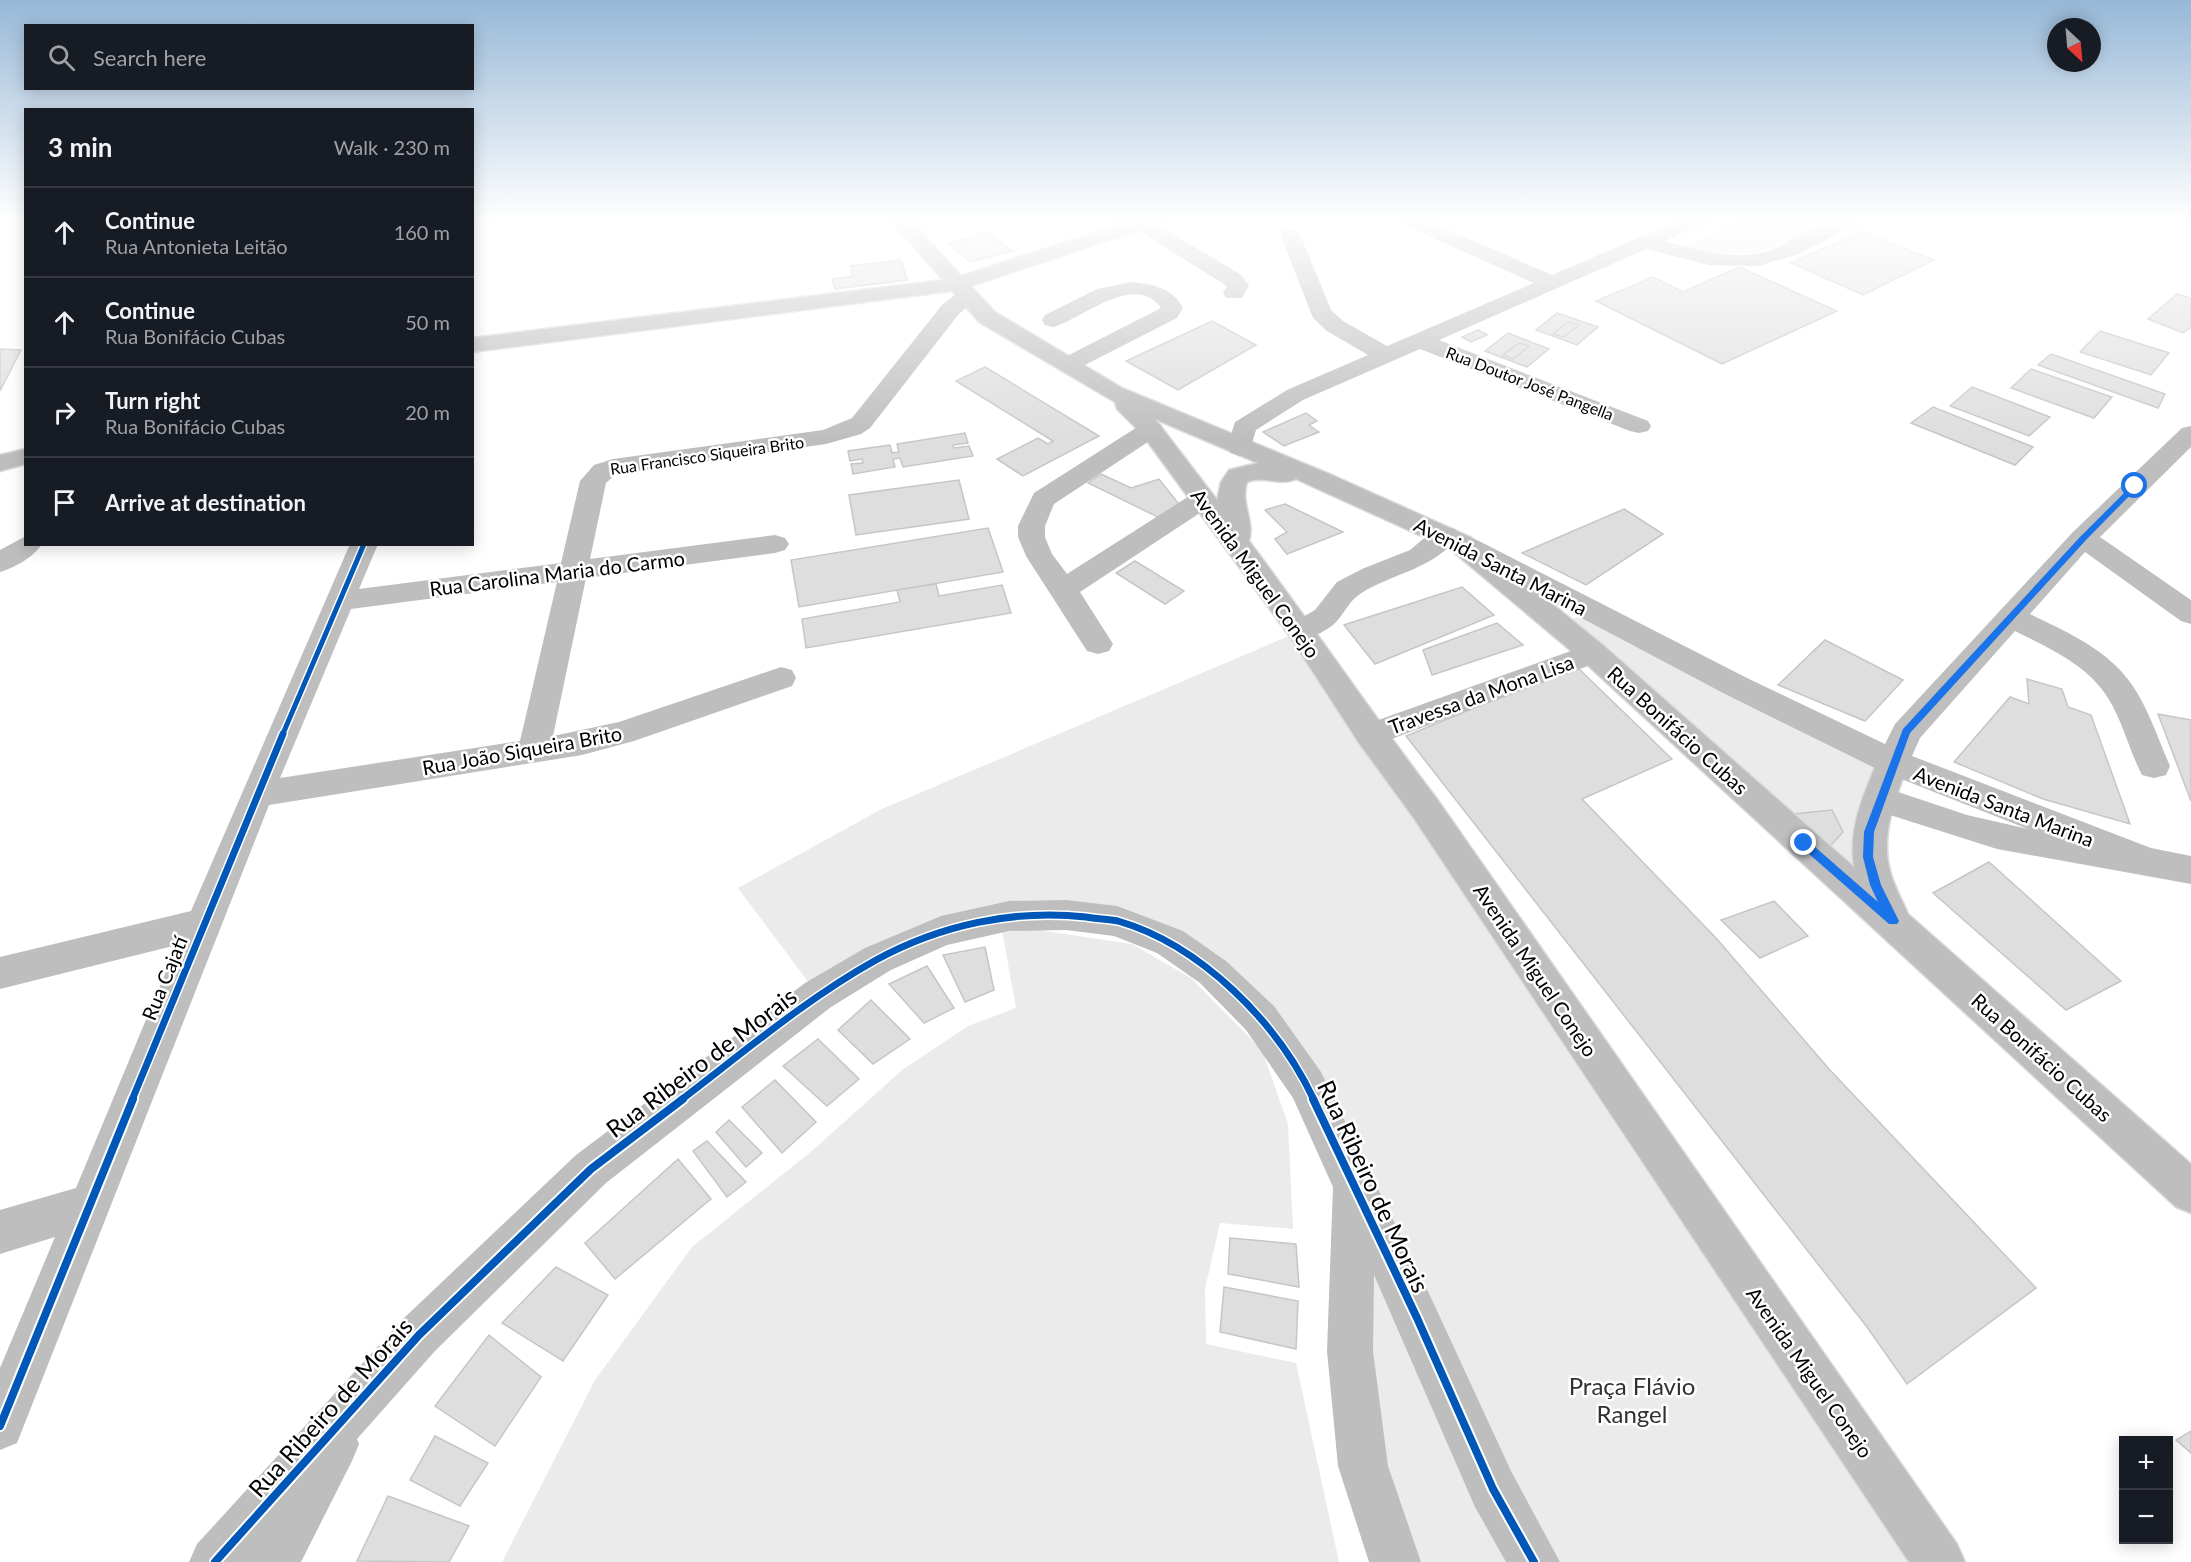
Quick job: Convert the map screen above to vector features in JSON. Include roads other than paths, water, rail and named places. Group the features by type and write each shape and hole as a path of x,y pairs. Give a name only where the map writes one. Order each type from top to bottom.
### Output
{"street":[{"path":"474,345 936,293"},
{"name":"Rua Francisco Siqueira Brito","path":"534,751 593,481 603,470 826,437 852,429 861,423 950,310 960,293"},
{"name":"Avenida Santa Marina","path":"965,293 987,317 1114,393 1453,539 1736,686 1893,762 2173,869"},
{"path":"1053,320 1112,293"},
{"path":"1069,364 1169,313 1172,308 1166,299 1155,293"},
{"path":"1313,293 1321,313 1335,326 1387,356"},
{"path":"1240,448 1244,427 1296,395 1532,293"},
{"name":"Rua Doutor José Pangella","path":"1421,341 1639,426"},
{"name":"Avenida Miguel Conejo","path":"1114,393 1150,429 1301,631 1370,735 1425,808 1940,1562"},
{"path":"1098,644 1064,589 1033,547 1029,529 1034,514 1043,499 1150,429"},
{"name":"Rua Bonifácio Cubas","path":"1893,921 1875,885 1868,857 1869,832 1906,732 2083,538 2191,434"},
{"path":"0,463 24,457"},
{"path":"1234,542 1239,528 1230,510 1231,490 1238,475 1261,470 1280,473 1307,482 1325,482"},
{"path":"1064,589 1203,500"},
{"path":"2083,538 2191,614"},
{"path":"1301,631 1325,617 1347,589 1372,575 1420,556 1453,539"},
{"name":"Rua Bonifácio Cubas","path":"1453,539 1593,653 2191,1192"},
{"name":"Rua Carolina Maria do Carmo","path":"339,601 775,544"},
{"path":"0,563 25,546"},
{"name":"Rua Cajatí","path":"0,1426 257,794 363,546"},
{"path":"2011,617 2087,658 2108,675 2121,693 2154,766"},
{"name":"Travessa da Mona Lisa","path":"1370,735 1593,653"},
{"name":"Rua João Siqueira Brito","path":"257,794 534,751 623,733 781,678"},
{"name":"Avenida Santa Marina","path":"1880,799 1938,821 1998,836 2173,869"},
{"name":"Rua Ribeiro de Morais","path":"214,1562 419,1335 591,1169 818,995 878,959 941,931 1009,916 1066,915 1117,921 1170,942 1214,972 1260,1018 1307,1085 1474,1449 1534,1562"},
{"path":"0,973 205,923"},
{"path":"1353,1184 1350,1351 1363,1466 1395,1562"},
{"path":"0,1232 92,1204"},
{"path":"274,1562 357,1403"}],"park label":[{"name":"Praça Flávio Rangel","path":"1632,1399"}]}
